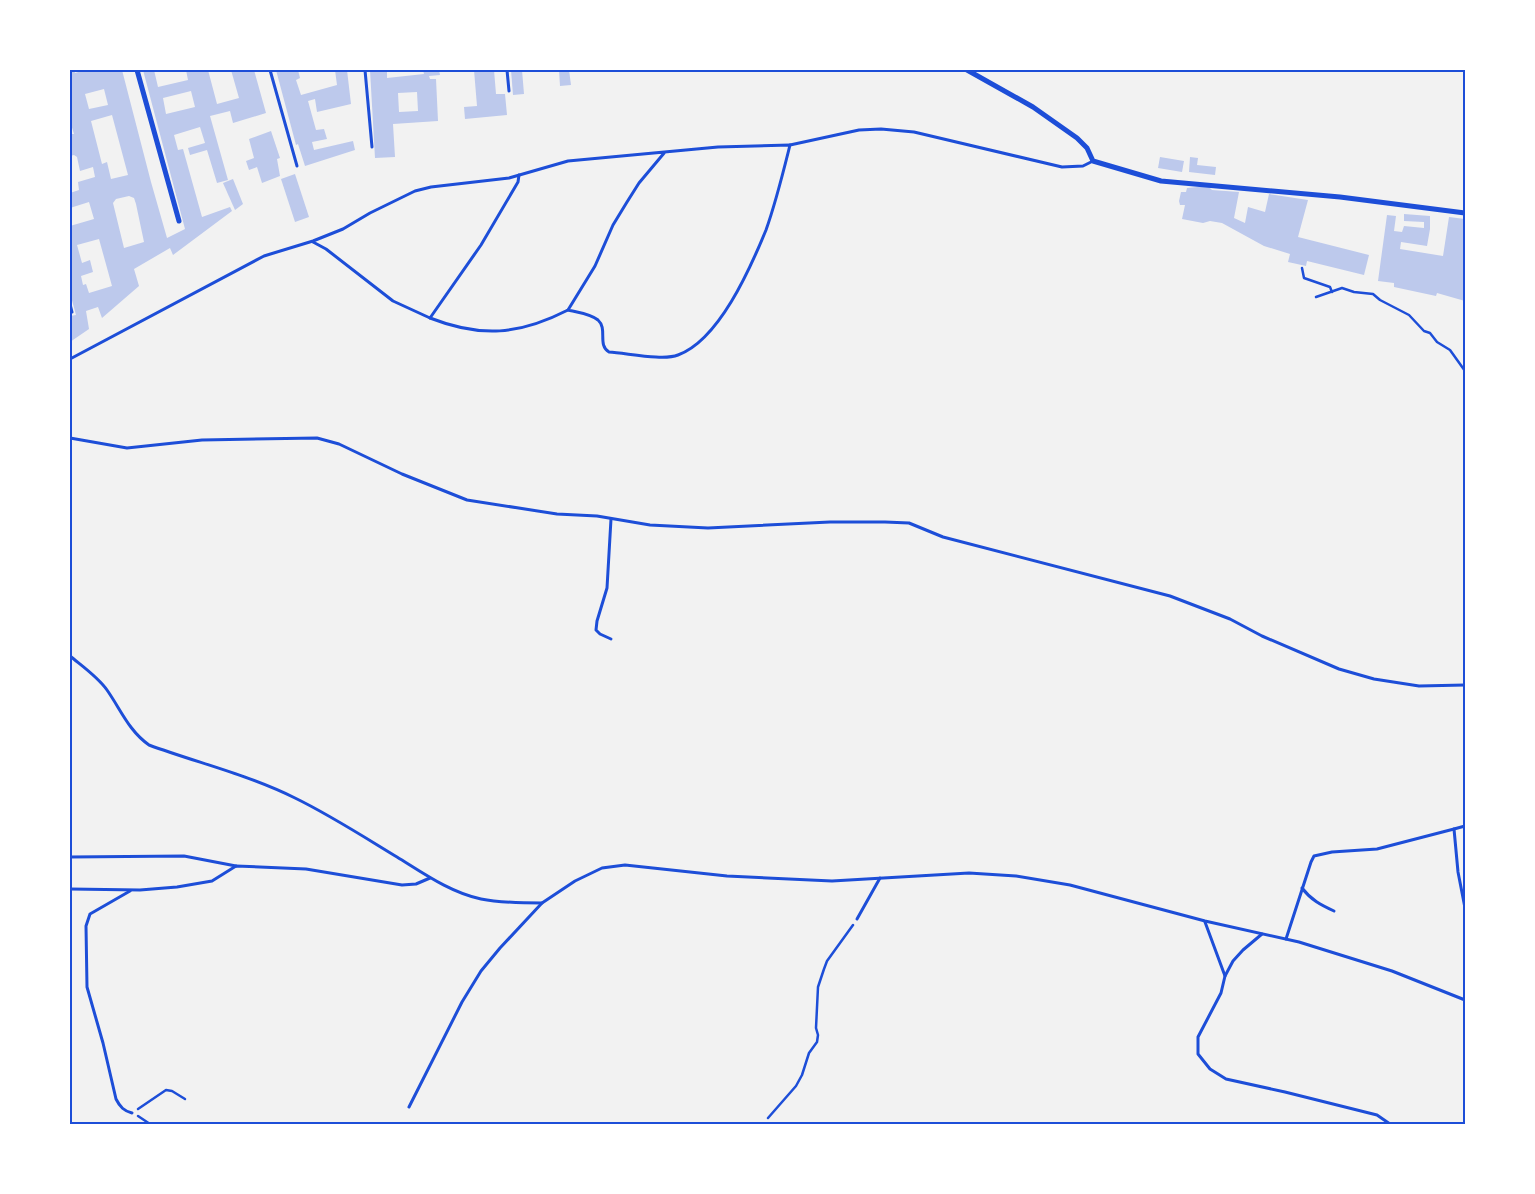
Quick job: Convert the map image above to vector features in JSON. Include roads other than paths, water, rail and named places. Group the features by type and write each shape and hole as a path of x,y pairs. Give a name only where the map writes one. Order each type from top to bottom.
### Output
{"street":[{"path":"137,70 179,221"},
{"path":"967,70 1033,107 1077,138 1087,148 1093,161 1161,181 1340,197 1465,214"}],"lane":[{"path":"270,70 296,166"},
{"path":"365,70 372,147"},
{"path":"507,70 509,91"},
{"path":"70,359 264,256 312,241 342,229 415,191 431,187 519,175 568,161 718,147 790,145 859,130 914,132 1062,167 1083,166 1093,161"},
{"path":"568,310 593,317 600,321 604,330 603,345 610,352 673,357 698,343 723,316 744,277 766,229 790,145"},
{"path":"312,241 326,249 393,301 452,327 492,332 531,326 547,321 568,310 595,266 613,225 627,202 639,183 665,152"},
{"path":"430,318 481,244 518,182 519,175"},
{"path":"70,304 72,312"},
{"path":"70,438 127,448 202,440 317,438 339,444 402,474 467,500 557,514 597,516 650,525 708,528 830,522 909,523 943,537 1170,596 1230,619 1262,636 1340,669 1374,679 1418,686 1465,685"},
{"path":"611,519 607,588 596,630 611,639"},
{"path":"70,656 106,689 130,728 149,746 267,785 298,799 430,878 464,894 498,902 542,903"},
{"path":"1286,939 1314,856 1322,853 1377,849 1465,826"},
{"path":"1454,829 1458,872 1465,908"},
{"path":"70,857 184,856 236,866 306,869 402,885 416,884 430,878"},
{"path":"70,889 131,890 178,887 212,881 236,866"},
{"path":"409,1107 462,1002 481,971 542,903 575,881 602,868 625,866 728,876 832,881 969,873 1016,876 1070,886 1205,921 1286,939 1392,971 1465,1000"},
{"path":"857,919 880,878"},
{"path":"1302,888 1308,896 1320,905 1334,911"},
{"path":"131,890 90,914 86,926 85,949 87,987 103,1042 116,1100 121,1108 132,1113"},
{"path":"1205,921 1225,976"},
{"path":"1262,934 1242,950 1233,961 1225,976 1221,993 1198,1037 1198,1054 1210,1069 1226,1079 1377,1115 1390,1124"}]}
